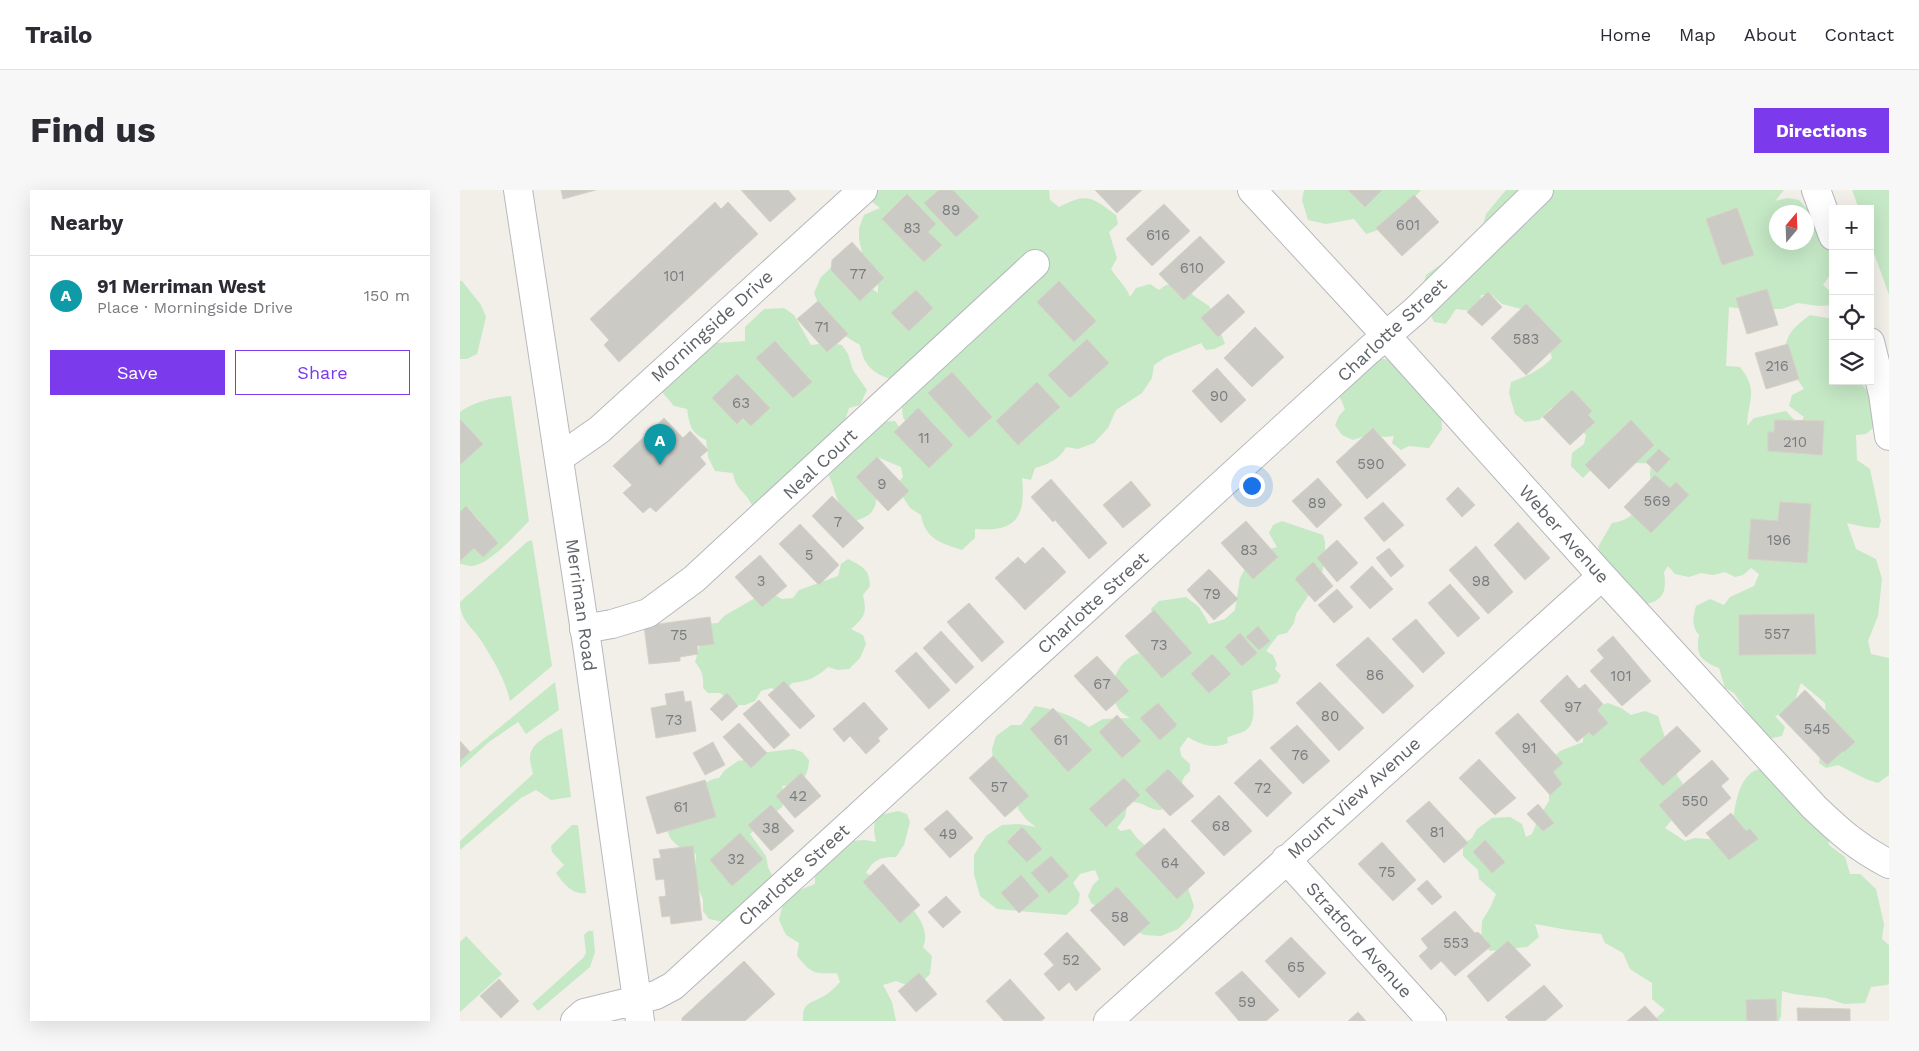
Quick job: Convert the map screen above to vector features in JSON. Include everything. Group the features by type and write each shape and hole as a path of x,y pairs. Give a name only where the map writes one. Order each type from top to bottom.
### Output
{"street":[{"name":"Merriman Road","path":"518,190 584,629 638,1011"},
{"name":"Morningside Drive","path":"559,458 599,430 862,190"},
{"name":"Weber Avenue","path":"1252,190 1814,807 1840,832 1866,852 1889,864"},
{"name":"Charlotte Street","path":"575,1021 584,1013 638,1011 656,995 673,986 1414,311 1539,190"},
{"path":"1816,190 1829,225"},
{"name":"Neal Court","path":"584,629 612,624 648,612 694,579 1035,264"},
{"path":"1874,358 1883,394 1889,436"},
{"name":"Mount View Avenue","path":"1108,1021 1602,576"},
{"name":"Stratford Avenue","path":"1286,859 1432,1021"}],"green space":[{"path":"867,190 1049,190 1050,200 1059,207 1076,199 1083,198 1095,201 1116,215 1118,224 1109,232 1117,258 1111,269 1130,297 1136,288 1150,284 1159,290 1166,285 1183,284 1194,296 1209,306 1214,314 1225,344 1206,350 1201,343 1166,357 1154,365 1152,378 1142,393 1116,410 1108,428 1094,443 1078,449 1066,447 1061,455 1054,460 1035,468 1031,480 1022,478 1022,503 1020,513 1015,520 1009,525 1000,528 975,529 975,538 962,550 941,542 930,535 926,530 921,515 910,508 896,486 903,477 901,467 877,457 878,477 875,505 873,510 864,518 853,522 839,504 831,480 819,457 875,422 895,421 904,433 912,432 903,417 899,382 878,374 868,365 860,345 831,324 822,311 814,293 821,277 835,264 878,293 878,278 865,265 859,239 859,228 864,215 880,208 866,197"},
{"path":"1304,190 1421,190 1387,227 1366,234 1354,219 1326,224 1308,220 1302,200"},
{"path":"1506,190 1784,190 1775,201 1788,198 1799,200 1803,205 1769,205 1769,250 1814,250 1814,217 1816,219 1829,243 1829,277 1823,285 1829,290 1829,305 1818,306 1798,303 1782,309 1729,307 1726,366 1740,367 1749,383 1751,395 1747,426 1754,418 1786,411 1799,425 1804,417 1789,406 1792,395 1804,389 1783,359 1786,344 1790,333 1810,315 1829,318 1829,385 1863,385 1872,399 1874,427 1866,434 1856,435 1857,460 1870,469 1881,521 1879,528 1847,523 1856,549 1876,559 1882,579 1878,616 1868,641 1871,654 1889,658 1889,775 1878,783 1838,765 1826,768 1819,763 1826,717 1825,703 1801,683 1791,708 1775,716 1785,727 1782,736 1768,739 1754,729 1750,716 1734,693 1725,688 1719,668 1708,663 1701,656 1698,648 1699,635 1693,621 1696,606 1710,599 1724,605 1730,597 1754,586 1759,574 1751,568 1743,575 1735,577 1725,572 1713,575 1701,573 1689,577 1675,574 1668,566 1664,572 1665,586 1662,595 1654,602 1640,605 1612,577 1609,563 1601,557 1598,547 1612,523 1631,516 1652,490 1651,463 1602,462 1583,478 1571,466 1572,453 1584,444 1586,435 1573,423 1562,406 1551,408 1539,420 1525,422 1515,414 1509,393 1511,382 1538,370 1552,358 1548,345 1525,310 1502,304 1492,295 1481,295 1480,302 1473,311 1456,309 1446,324 1434,322 1421,293 1426,275 1440,265 1451,264 1482,230 1486,214"},
{"path":"1852,190 1889,190 1889,295 1874,253 1874,205 1858,205"},
{"path":"460,281 462,281 481,305 486,317 477,354 467,359 460,359"},
{"path":"784,308 794,315 811,345 830,343 842,345 848,354 853,370 867,390 860,405 849,408 841,434 827,444 815,448 802,466 791,468 794,482 753,507 736,484 733,473 715,471 708,457 706,440 692,428 687,409 674,406 662,392 661,378 715,343 745,341 745,327 764,309"},
{"path":"1374,356 1394,360 1441,415 1442,429 1429,448 1409,446 1401,450 1392,443 1394,436 1384,437 1371,434 1353,440 1342,435 1335,425 1345,409 1338,393"},
{"path":"511,396 529,521 487,560 472,566 460,564 460,561 474,548 483,556 480,521 466,506 460,512 460,465 483,444 460,419 460,412 484,401"},
{"path":"1282,521 1323,535 1325,559 1321,577 1296,614 1294,623 1287,633 1278,635 1266,651 1273,655 1277,664 1275,669 1281,675 1277,683 1252,691 1254,712 1252,722 1244,731 1227,738 1228,743 1218,746 1208,745 1188,737 1180,748 1181,756 1190,764 1190,771 1184,777 1178,794 1161,810 1128,802 1125,817 1117,828 1121,831 1130,829 1137,838 1186,882 1194,906 1190,917 1178,929 1161,936 1144,935 1091,903 1088,896 1093,885 1099,879 1095,870 1080,874 1073,883 1080,894 1078,904 1066,915 997,909 980,896 974,874 974,855 986,836 1002,825 1019,824 1036,827 1018,809 1019,798 994,770 992,749 996,736 1011,725 1021,725 1035,706 1064,714 1089,727 1103,719 1130,718 1120,711 1116,704 1113,689 1114,681 1116,673 1125,661 1136,654 1152,651 1155,622 1151,609 1159,601 1186,597 1199,607 1209,624 1225,619 1235,610 1240,578 1248,563 1259,552 1277,547 1269,533 1273,525"},
{"path":"532,540 552,666 510,701 499,670 462,614 460,602 527,542"},
{"path":"848,559 858,564 867,572 870,586 863,595 864,614 851,629 863,635 866,644 860,658 849,669 838,670 828,667 812,678 792,683 786,690 780,692 771,688 761,691 755,701 745,705 734,705 720,693 708,693 703,688 702,674 695,662 706,624 718,623 724,616 762,594 773,594 782,599 793,598 799,590 838,576 841,564"},
{"path":"555,682 559,710 526,734 518,722 489,742 460,768 460,761"},
{"path":"1608,703 1621,708 1631,715 1645,711 1658,716 1678,777 1686,788 1676,815 1665,828 1685,841 1695,838 1720,840 1732,829 1737,797 1748,775 1760,769 1770,768 1828,831 1829,845 1845,857 1850,874 1860,874 1876,889 1884,924 1882,939 1889,945 1889,983 1887,985 1871,987 1865,1003 1844,1004 1826,998 1782,991 1779,1021 1653,1021 1665,1010 1652,999 1652,983 1630,969 1623,953 1605,943 1601,934 1535,924 1539,937 1527,947 1490,951 1481,941 1482,921 1496,894 1479,879 1478,870 1463,856 1463,844 1472,838 1477,829 1492,818 1510,817 1522,824 1526,837 1532,834 1540,815 1549,801 1549,762 1560,751 1583,742 1584,727 1595,707"},
{"path":"562,728 571,797 551,800 536,790 521,798 460,850 460,841 533,774 530,758 531,752 537,743"},
{"path":"793,749 802,752 809,760 805,776 799,782 782,786 785,796 782,807 750,834 766,856 768,867 777,886 723,922 709,919 703,911 703,899 696,885 696,854 675,844 668,832 701,785 719,778 725,770 738,761 750,759 760,753"},
{"path":"898,811 907,814 910,822 904,845 896,857 878,860 866,873 886,885 908,904 923,925 925,936 923,947 932,956 930,974 920,984 909,986 896,981 883,985 892,1002 896,1021 803,1021 804,1010 808,1004 824,996 840,982 837,973 814,972 797,956 799,943 786,935 779,920 783,903 795,892 815,884 819,861 849,841 865,840 876,842 874,831 875,816"},
{"path":"572,825 578,825 586,893 572,890 565,885 556,873 564,865 552,852 551,846"},
{"path":"588,931 593,931 595,952 590,967 538,1011 532,1004 583,958 586,953 584,935"},
{"path":"466,936 502,974 460,1012 460,942"}],"building":[{"path":"561,190 596,190 563,199"},
{"path":"741,190 788,190 796,199 770,222"},
{"path":"939,190 953,190 979,217 956,237 924,203"},
{"path":"1095,190 1142,190 1117,213"},
{"path":"1348,190 1382,190 1365,207"},
{"path":"907,194 936,224 928,232 942,245 924,262 882,219"},
{"path":"1414,195 1439,222 1402,256 1376,228"},
{"path":"715,202 721,209 728,202 758,234 619,362 604,345 609,340 590,319"},
{"path":"1164,204 1190,231 1152,266 1126,239"},
{"path":"1737,208 1754,255 1722,265 1706,219"},
{"path":"1200,236 1225,262 1184,300 1159,274"},
{"path":"852,242 884,278 860,301 831,270 832,260"},
{"path":"1059,281 1096,321 1074,342 1037,302"},
{"path":"1767,289 1778,325 1747,334 1736,298"},
{"path":"916,290 933,308 909,331 891,313"},
{"path":"1488,292 1502,307 1482,326 1467,312"},
{"path":"1228,294 1245,312 1218,337 1201,318"},
{"path":"818,301 848,334 827,352 797,319"},
{"path":"1526,304 1562,341 1526,375 1491,338"},
{"path":"1255,327 1284,357 1252,387 1224,358"},
{"path":"1087,339 1109,363 1070,398 1048,375"},
{"path":"775,341 812,382 793,398 756,358"},
{"path":"1788,344 1799,379 1766,389 1755,353"},
{"path":"1217,368 1246,400 1221,423 1192,391"},
{"path":"952,372 992,417 969,438 928,393"},
{"path":"737,374 770,408 751,426 743,418 737,424 712,398"},
{"path":"1037,382 1060,407 1018,445 996,421"},
{"path":"1572,390 1592,411 1588,415 1595,422 1570,445 1543,417"},
{"path":"918,408 953,445 929,468 894,432"},
{"path":"664,418 683,438 690,431 708,450 700,457 706,464 656,512 650,507 643,513 623,493 632,485 613,466"},
{"path":"460,419 483,444 460,465"},
{"path":"1631,420 1654,445 1609,489 1585,465"},
{"path":"1775,420 1824,421 1822,455 1768,451 1768,432 1774,432"},
{"path":"1373,428 1406,465 1367,499 1336,462"},
{"path":"1659,449 1670,459 1657,473 1646,462"},
{"path":"877,457 909,491 888,511 856,477"},
{"path":"1655,475 1670,488 1676,482 1689,495 1651,533 1624,507"},
{"path":"1318,478 1342,505 1317,528 1292,501"},
{"path":"1051,479 1107,543 1089,559 1055,520 1053,522 1031,497"},
{"path":"1131,481 1151,505 1123,528 1103,505"},
{"path":"1458,487 1475,505 1462,517 1446,499"},
{"path":"832,496 864,528 843,548 812,516"},
{"path":"1383,502 1404,525 1384,542 1364,518"},
{"path":"1780,502 1811,504 1807,563 1748,559 1751,519 1778,521"},
{"path":"466,506 498,543 483,557 474,548 460,561 460,512"},
{"path":"1246,521 1278,557 1253,579 1221,543"},
{"path":"1518,522 1550,558 1525,580 1494,545"},
{"path":"800,524 839,565 819,585 779,544"},
{"path":"1337,540 1358,563 1337,582 1317,558"},
{"path":"1476,546 1513,592 1488,614 1449,570"},
{"path":"1043,547 1066,572 1025,610 995,578 1018,557 1025,564"},
{"path":"1389,548 1404,566 1391,577 1376,558"},
{"path":"760,555 787,586 762,607 735,577"},
{"path":"1313,562 1333,586 1315,602 1295,579"},
{"path":"1372,566 1393,589 1370,609 1350,587"},
{"path":"1209,569 1238,599 1214,620 1187,590"},
{"path":"1450,584 1480,618 1458,637 1428,603"},
{"path":"1337,589 1353,607 1334,623 1318,605"},
{"path":"969,603 1004,642 982,662 947,622"},
{"path":"1154,610 1192,653 1162,678 1125,636"},
{"path":"1814,614 1816,654 1739,655 1739,615"},
{"path":"710,617 714,644 697,646 698,654 680,657 680,661 649,664 644,626"},
{"path":"1416,619 1445,653 1423,673 1392,639"},
{"path":"1258,626 1270,641 1259,650 1246,637"},
{"path":"941,631 974,667 956,684 923,648"},
{"path":"1240,633 1257,653 1242,666 1225,647"},
{"path":"1613,636 1651,681 1622,706 1590,671 1604,658 1597,650"},
{"path":"1368,637 1414,686 1383,714 1336,665"},
{"path":"916,652 950,690 929,709 895,671"},
{"path":"1212,654 1231,674 1209,693 1191,674"},
{"path":"1097,656 1129,691 1106,711 1074,676"},
{"path":"1567,675 1579,689 1585,684 1603,704 1597,710 1608,723 1593,736 1589,732 1577,742 1540,701"},
{"path":"784,681 815,716 800,729 768,695"},
{"path":"1320,682 1364,728 1339,751 1296,703"},
{"path":"1805,690 1855,742 1827,765 1779,715"},
{"path":"683,691 685,702 691,701 696,731 656,738 651,708 667,705 665,694"},
{"path":"727,693 738,706 722,721 710,709"},
{"path":"759,700 790,735 774,749 743,714"},
{"path":"864,702 888,729 878,738 880,741 866,754 850,736 844,742 833,729"},
{"path":"1158,703 1177,725 1160,740 1140,718"},
{"path":"1053,708 1092,750 1068,772 1030,729"},
{"path":"1518,713 1563,763 1553,772 1562,784 1550,795 1495,733"},
{"path":"1117,715 1141,741 1122,758 1099,732"},
{"path":"739,723 767,753 751,768 723,737"},
{"path":"1297,725 1330,761 1303,784 1270,748"},
{"path":"1677,726 1701,751 1663,786 1639,760"},
{"path":"460,741 470,752 460,761"},
{"path":"713,742 725,765 705,775 693,753"},
{"path":"993,756 1029,796 1005,817 969,778"},
{"path":"1260,759 1292,793 1267,817 1234,783"},
{"path":"1479,759 1516,798 1495,815 1459,778"},
{"path":"1712,760 1729,779 1721,786 1731,798 1686,837 1659,805"},
{"path":"1168,769 1194,796 1170,816 1145,790"},
{"path":"801,773 821,796 795,818 776,796"},
{"path":"1124,778 1140,795 1106,827 1089,809"},
{"path":"705,780 716,817 657,834 646,797"},
{"path":"1219,795 1252,831 1224,856 1191,821"},
{"path":"1429,801 1468,843 1444,863 1406,821"},
{"path":"1538,804 1554,823 1543,831 1527,814"},
{"path":"771,805 794,831 771,851 748,825"},
{"path":"947,810 973,838 950,858 924,829"},
{"path":"1731,813 1746,831 1750,829 1758,839 1729,860 1706,833"},
{"path":"1022,827 1042,849 1027,862 1007,842"},
{"path":"1164,828 1205,873 1177,899 1135,854"},
{"path":"740,833 763,859 732,886 710,860"},
{"path":"1485,840 1505,862 1492,873 1473,852"},
{"path":"1382,842 1416,880 1393,901 1358,864"},
{"path":"693,846 702,920 671,924 670,916 662,917 659,897 666,896 664,879 656,880 653,859 661,858 659,850"},
{"path":"1051,856 1069,876 1049,893 1031,873"},
{"path":"883,864 920,905 900,923 863,882"},
{"path":"1021,875 1039,896 1019,913 1001,893"},
{"path":"1427,880 1442,897 1432,905 1417,889"},
{"path":"1117,887 1150,923 1124,946 1090,910"},
{"path":"946,896 961,912 943,928 928,912"},
{"path":"1455,911 1475,933 1478,932 1491,946 1455,976 1441,961 1431,970 1419,956 1428,948 1421,939"},
{"path":"1067,932 1101,969 1076,991 1069,982 1059,991 1044,974 1054,965 1044,954"},
{"path":"1291,937 1326,973 1299,998 1265,961"},
{"path":"1508,941 1531,965 1488,1002 1467,976"},
{"path":"744,961 775,994 745,1021 682,1021 682,1018"},
{"path":"1242,971 1279,1010 1266,1021 1239,1021 1215,993"},
{"path":"919,973 937,994 916,1012 898,991"},
{"path":"499,979 519,1001 501,1018 480,996"},
{"path":"1010,979 1045,1018 1041,1021 1004,1021 986,1001"},
{"path":"1544,985 1563,1006 1545,1021 1509,1021 1505,1017"},
{"path":"1776,999 1777,1021 1747,1021 1746,1000"},
{"path":"1645,1006 1659,1021 1627,1021"},
{"path":"1797,1008 1850,1009 1850,1021 1798,1021"},
{"path":"1358,1012 1366,1021 1348,1021"}],"place":[{"name":"91 Merriman West","path":"660,465"}]}
